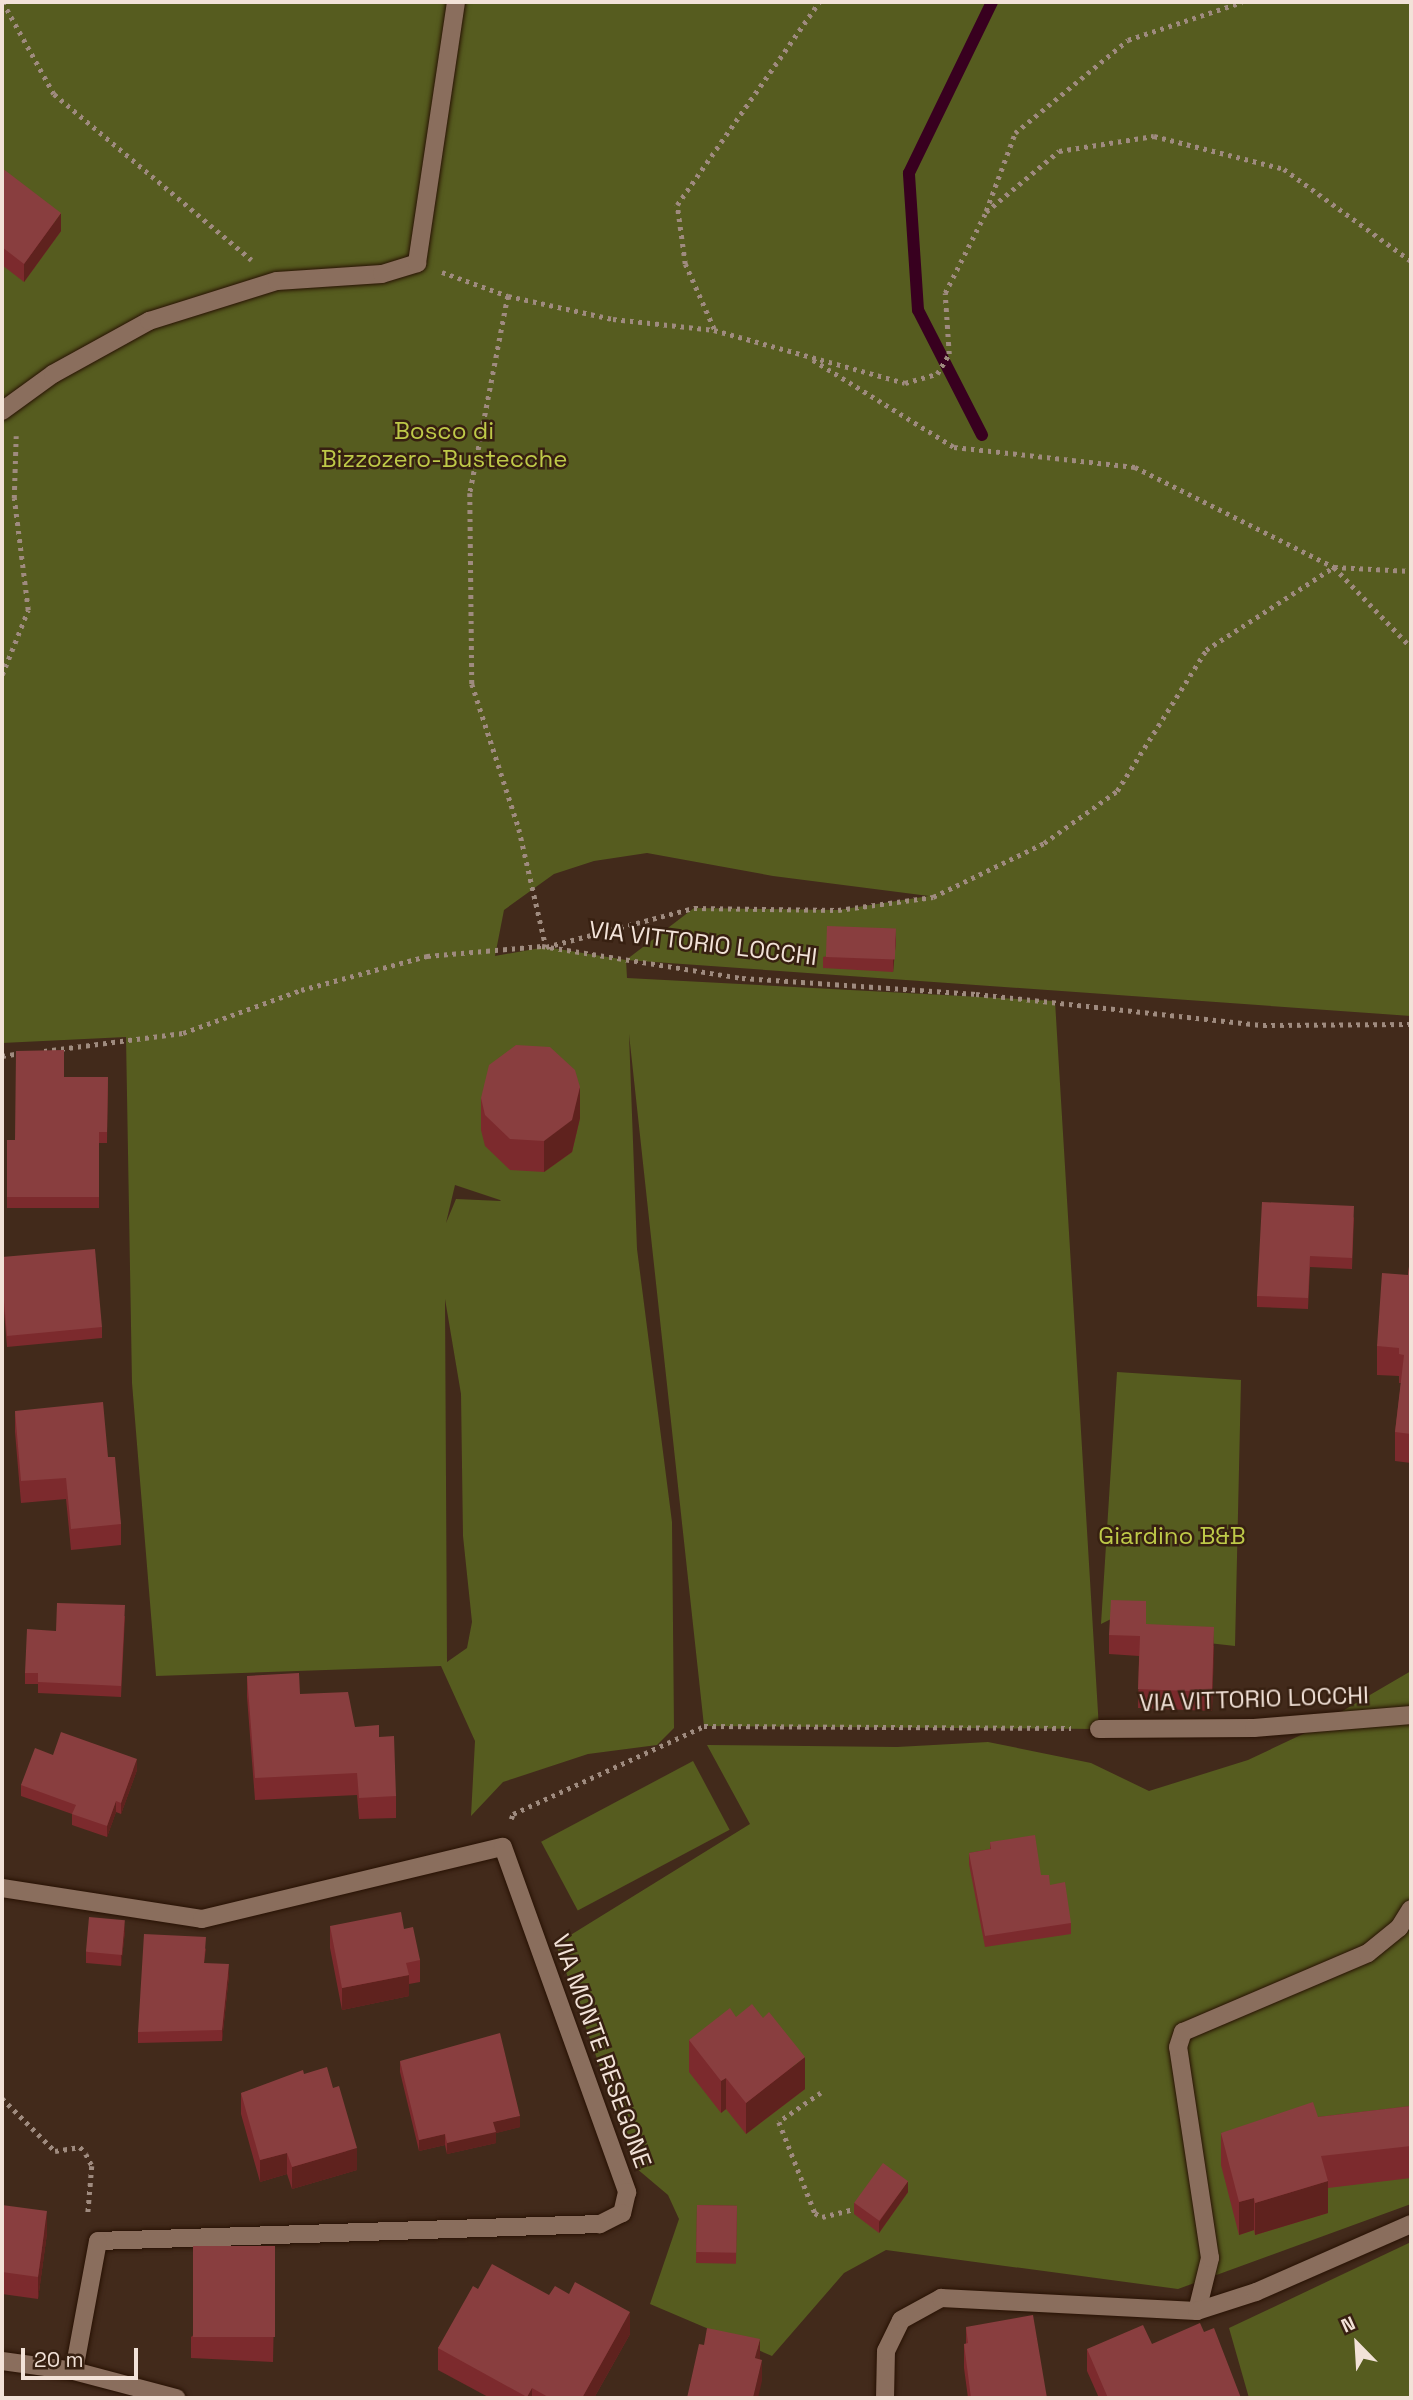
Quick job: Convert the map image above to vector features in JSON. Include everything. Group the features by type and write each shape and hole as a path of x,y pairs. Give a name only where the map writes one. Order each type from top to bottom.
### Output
{"street":[{"path":"2,411 53,374 149,321 277,281 382,274 417,263 456,2"},
{"name":"VIA VITTORIO LOCCHI","path":"1099,1729 1254,1728 1411,1717"},
{"path":"2,1888 202,1919 503,1847"},
{"name":"VIA MONTE RESEGONE","path":"97,2241 600,2224 622,2213 627,2192 503,1847"},
{"path":"1197,2311 1210,2258 1178,2047 1183,2032 1368,1953 1399,1928 1411,1909"},
{"path":"885,2398 886,2351 901,2320 941,2298 1197,2311 1256,2292 1411,2224"},
{"path":"74,2371 97,2241"},
{"path":"2,2361 74,2371 176,2398"}],"path":[{"path":"4,2 54,94 277,281"},
{"path":"714,330 685,264 677,205 819,2"},
{"path":"417,263 508,296 613,319 714,330 905,383 937,374 948,354 945,293 986,212 1015,133 1128,40 1242,2"},
{"path":"986,212 1059,151 1154,136 1284,169 1411,261"},
{"path":"508,296 470,493 472,684 519,829 546,947 694,908 838,910 933,897 1044,843 1117,791 1206,650 1334,567 1411,571"},
{"path":"806,356 954,447 1135,467 1334,567 1411,648"},
{"path":"2,675 28,610 14,498 18,400"},
{"name":"VIA VITTORIO LOCCHI","path":"38,1051 183,1033 301,990 426,956 546,947 742,978 976,993 1263,1025 1411,1024"},
{"path":"2,1056 26,1053"},
{"path":"503,1847 513,1814 704,1726 1099,1729"},
{"path":"821,2093 779,2122 815,2213 822,2217 858,2208"},
{"path":"2,2098 55,2151 80,2147 86,2154 92,2166 88,2217 97,2241"}],"green space":[{"name":"Bosco di Bizzozero-Bustecche","path":"2,2 1411,2 1411,1016 626,960 627,978 1055,1001 1099,1729 704,1726 629,1034 637,1249 672,1522 674,1728 657,1745 588,1754 503,1782 471,1816 475,1741 441,1666 156,1676 132,1383 126,1037 2,1043","holes":["647,853 773,876 929,896 838,910 694,908 626,960 546,947 495,956 504,910 554,874 594,861","455,1185 501,1201 456,1199 446,1223","445,1299 461,1394 463,1536 472,1622 467,1648 447,1662"]},
{"name":"Giardino B&B","path":"1117,1372 1241,1380 1235,1646 1146,1636 1146,1621 1111,1619 1101,1624"},
{"path":"1411,1671 1411,2204 1178,2289 886,2250 844,2273 772,2356 650,2304 679,2219 668,2195 636,2168 556,1944 750,1824 707,1745 897,1747 988,1742 1091,1763 1149,1791 1248,1760 1303,1734"},
{"path":"693,1761 730,1830 578,1911 541,1842"},
{"path":"1411,2242 1411,2398 1249,2398 1229,2328"}],"building":[{"path":"2,168 61,213 24,264 2,247"},
{"path":"827,926 896,928 895,959 826,957"},
{"path":"516,1045 550,1047 575,1070 580,1087 572,1120 544,1141 510,1139 485,1115 481,1098 489,1065"},
{"path":"64,1050 64,1077 108,1077 107,1132 99,1132 99,1197 7,1197 7,1140 15,1140 16,1051"},
{"path":"1262,1202 1354,1206 1352,1258 1310,1256 1308,1298 1257,1296"},
{"path":"95,1249 102,1327 7,1336 2,1257"},
{"path":"1411,1250 1411,1434 1395,1432 1404,1355 1399,1354 1399,1348 1377,1346 1382,1273 1408,1275"},
{"path":"103,1402 108,1457 115,1457 121,1524 71,1529 66,1478 21,1481 15,1411"},
{"path":"1111,1600 1146,1601 1146,1624 1214,1627 1212,1692 1138,1689 1140,1636 1109,1635"},
{"path":"57,1603 125,1605 121,1686 38,1682 38,1673 25,1673 27,1629 56,1631"},
{"path":"299,1673 300,1694 348,1692 355,1727 379,1725 379,1737 394,1736 396,1796 359,1798 357,1773 255,1778 247,1676"},
{"path":"61,1732 137,1759 121,1803 116,1801 107,1826 72,1814 76,1805 21,1785 35,1748 53,1755"},
{"path":"1035,1835 1041,1875 1049,1875 1050,1885 1065,1882 1071,1923 985,1936 969,1853 991,1849 990,1842"},
{"path":"401,1912 404,1929 413,1927 420,1960 406,1963 409,1975 342,1988 330,1926"},
{"path":"89,1917 125,1920 122,1955 86,1952"},
{"path":"144,1934 206,1937 204,1963 229,1964 222,2030 138,2032"},
{"path":"752,2004 763,2018 769,2012 805,2057 746,2103 726,2078 721,2081 689,2040 730,2008 736,2017"},
{"path":"500,2033 520,2116 493,2122 496,2132 447,2143 445,2134 419,2140 400,2061"},
{"path":"327,2067 333,2088 339,2086 357,2148 292,2167 287,2153 260,2160 241,2093 303,2070 304,2074"},
{"path":"1313,2102 1318,2117 1411,2106 1411,2146 1321,2156 1328,2181 1255,2203 1254,2198 1239,2202 1221,2133"},
{"path":"883,2163 908,2181 879,2221 854,2203"},
{"path":"2,2205 47,2211 38,2277 2,2272"},
{"path":"697,2205 737,2206 736,2253 696,2252"},
{"path":"193,2246 275,2246 275,2337 193,2337"},
{"path":"492,2264 549,2295 555,2286 569,2294 575,2282 630,2312 582,2398 550,2398 532,2388 527,2397 438,2348 473,2286 478,2289"},
{"path":"1033,2315 1047,2398 971,2398 964,2344 968,2343 966,2327"},
{"path":"1200,2323 1204,2332 1214,2328 1241,2398 1108,2398 1087,2349 1143,2325 1152,2344"},
{"path":"707,2328 760,2339 755,2358 762,2360 753,2398 687,2398 699,2344 704,2345"}],"waterway":[{"path":"982,435 918,310 909,173 992,2"}]}
